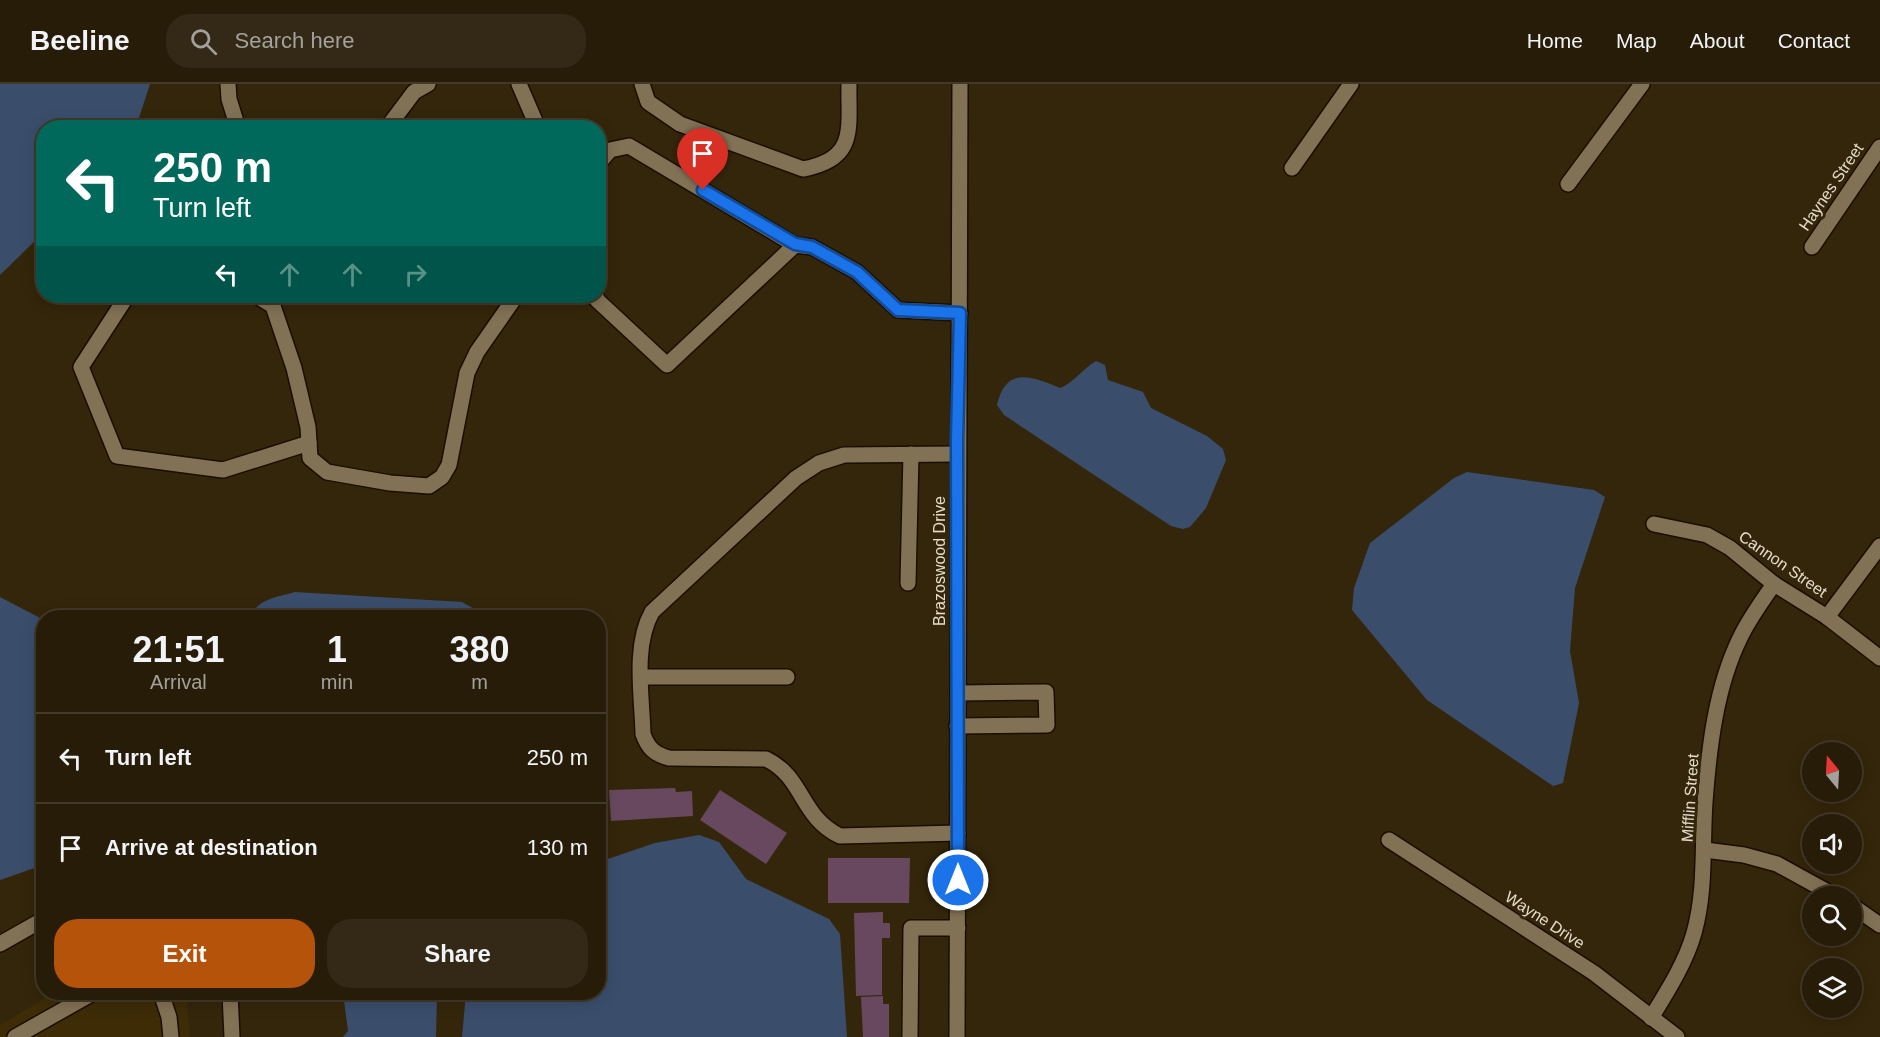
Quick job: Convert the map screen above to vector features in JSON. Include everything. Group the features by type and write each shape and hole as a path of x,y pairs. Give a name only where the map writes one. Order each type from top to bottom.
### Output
{"street":[{"path":"228,84 229,99 236,120"},
{"path":"393,120 414,92 428,84"},
{"path":"519,84 535,120"},
{"path":"642,84 648,102 680,124 803,169 822,166 843,150 850,132 849,84"},
{"name":"Brazoswood Drive","path":"957,1037 957,454 960,313 960,84"},
{"path":"1292,168 1351,84"},
{"path":"1568,184 1642,84"},
{"path":"606,155 610,150 629,146 795,244 812,247 857,272 898,310 960,313"},
{"name":"Haynes Street","path":"1812,247 1880,147"},
{"path":"600,303 667,365 795,244"},
{"path":"122,303 81,367 117,456 223,470 309,443"},
{"path":"268,303 273,306 294,369 308,427 310,458 327,472 390,483 429,486 441,477 449,465 467,373 477,352 511,303"},
{"path":"908,583 911,454"},
{"path":"957,454 844,455 819,463 796,478 652,612 645,625 642,645 642,734 646,745 656,754 669,758 766,759 779,765 789,776 814,819 826,830 840,837 958,833"},
{"name":"Cannon Street","path":"1654,524 1707,535 1730,548 1774,584 1827,616 1880,658"},
{"path":"1827,616 1880,546"},
{"name":"Mifflin Street","path":"1651,1018 1665,996 1693,934 1700,900 1705,850 1708,770 1719,702 1740,637 1774,584"},
{"path":"642,676 787,677"},
{"path":"957,726 1047,725 1046,692 958,693"},
{"name":"Wayne Drive","path":"1389,840 1594,973 1677,1037"},
{"path":"1705,850 1744,855 1777,864 1817,886"},
{"path":"1862,913 1880,925"},
{"path":"0,944 36,924"},
{"path":"910,1037 910,928 958,928"},
{"path":"15,1037 34,1032 82,1000"},
{"path":"163,1000 169,1017 171,1037"},
{"path":"230,1000 232,1037"}],"shaded area":[{"path":"42,1000 187,1000 190,1037 0,1037 0,1025"}],"water":[{"path":"0,84 150,84 138,120 36,120 36,240 0,275"},
{"path":"1096,361 1105,365 1108,380 1143,392 1151,408 1207,436 1223,449 1226,460 1206,508 1190,527 1183,529 1171,526 1004,415 997,405 1001,392 1014,379 1031,378 1060,388 1070,383"},
{"path":"1467,472 1594,490 1605,497 1575,588 1570,651 1579,703 1563,783 1553,786 1427,700 1352,610 1354,588 1370,543 1454,478"},
{"path":"295,592 462,602 476,610 255,610 262,603"},
{"path":"0,597 36,616 36,867 0,880"},
{"path":"699,835 719,842 746,879 829,919 840,934 847,1037 462,1037 465,1000 606,1000 606,860 655,843"},
{"path":"344,1000 437,1000 436,1037 343,1037 348,1031"}],"building":[{"path":"675,788 676,792 692,791 693,816 611,821 609,790"},
{"path":"720,790 787,833 766,864 700,820"},
{"path":"828,858 910,858 909,903 828,903"},
{"path":"883,912 883,923 890,923 890,938 882,938 882,995 856,996 854,913"},
{"path":"883,996 883,1004 889,1004 889,1037 863,1037 861,997"}],"route":[{"path":"703,190 795,244 812,247 857,272 898,310 960,313 957,441 958,880"}]}
